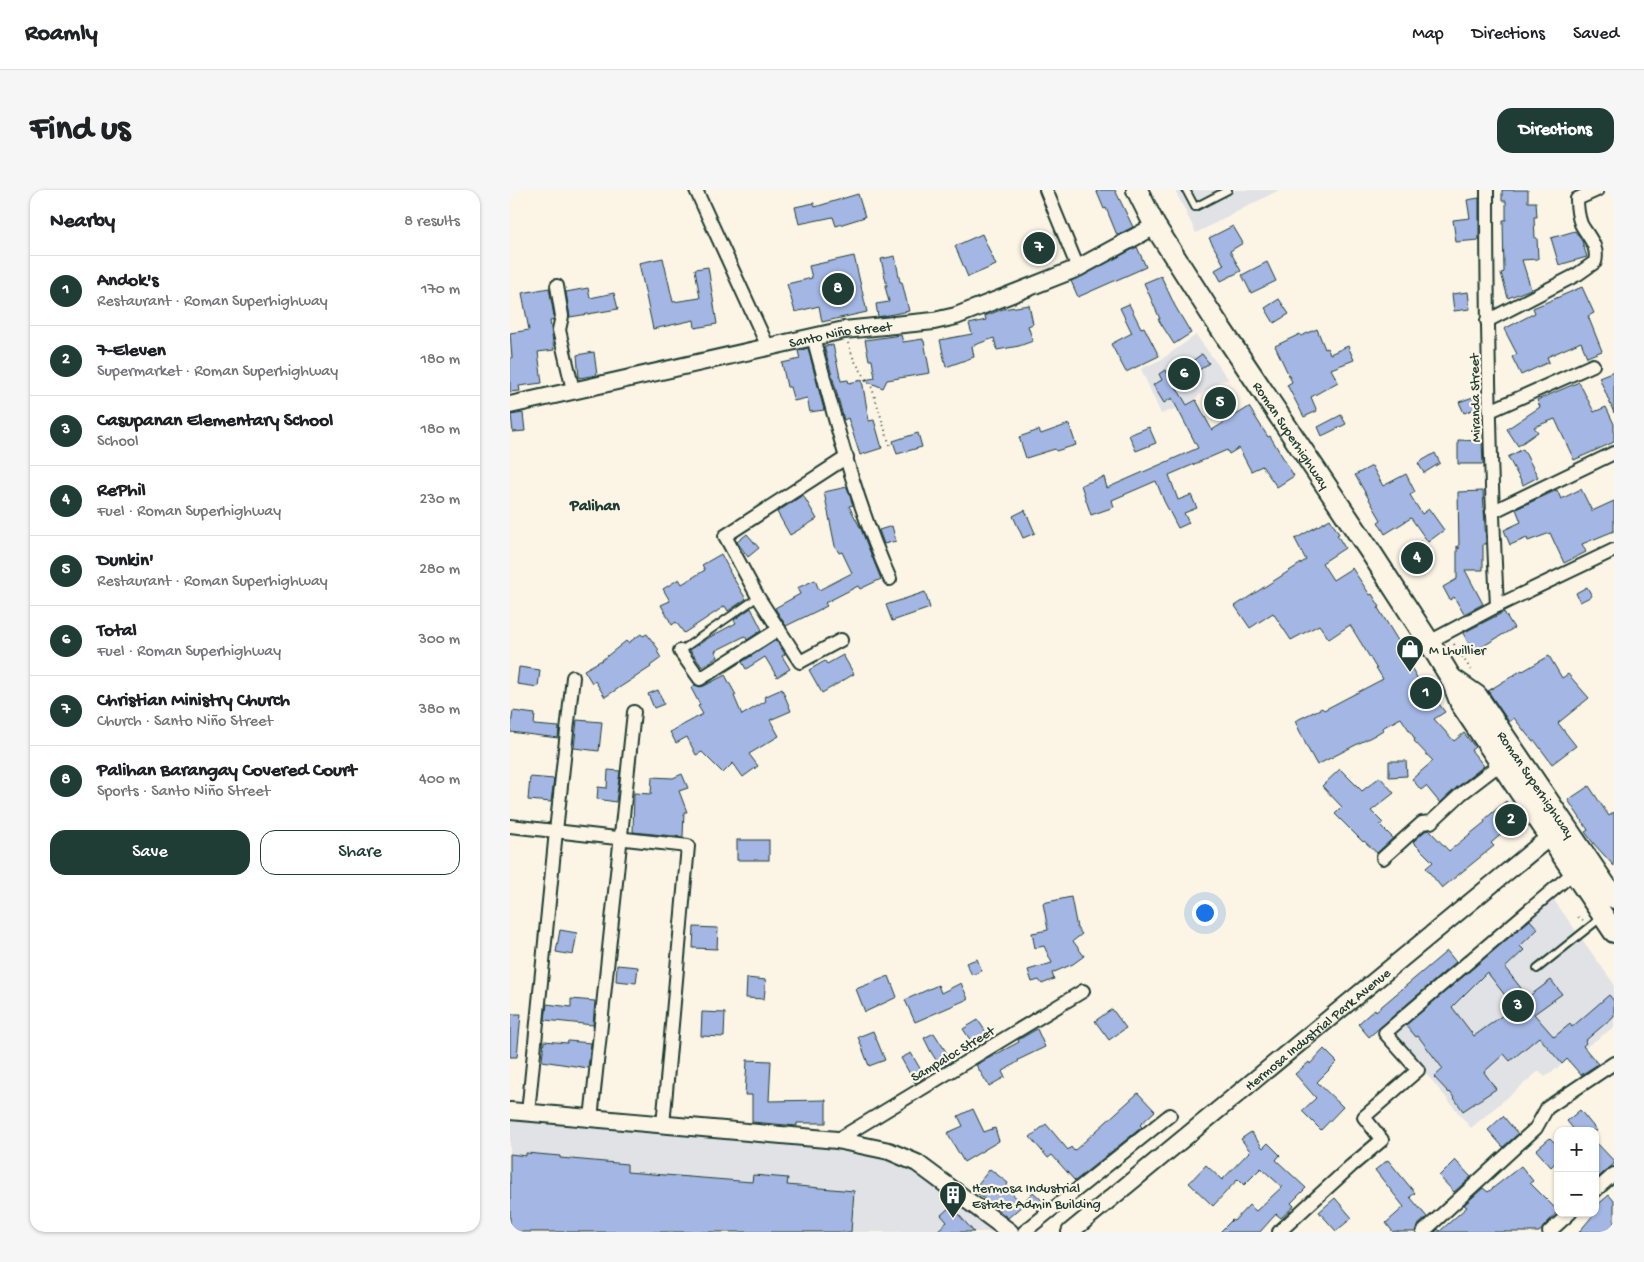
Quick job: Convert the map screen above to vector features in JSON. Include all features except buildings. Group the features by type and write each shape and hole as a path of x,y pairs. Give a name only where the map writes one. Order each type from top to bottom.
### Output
{"main road":[{"name":"Roman Superhighway","path":"1137,190 1155,226 1215,320 1429,642 1451,678 1461,704 1500,764 1614,898"},
{"name":"Roman Superhighway","path":"1451,678 1477,696 1557,831 1574,872 1609,924"}],"street":[{"path":"696,190 768,347"},
{"path":"1046,190 1078,268"},
{"name":"Miranda Street","path":"1487,190 1487,321 1496,606"},
{"path":"1487,321 1578,274 1595,262 1596,255 1593,242 1581,223 1577,199 1597,190"},
{"name":"Santo Niño Street","path":"510,405 844,330 934,321 956,316 1078,268 1155,226"},
{"path":"557,286 562,316 559,330 573,390"},
{"path":"813,337 847,457 874,542 890,579"},
{"path":"1490,411 1593,365"},
{"path":"1492,512 1614,453"},
{"path":"841,640 800,662 758,598 725,536 847,457"},
{"path":"1429,642 1496,606 1614,550"},
{"path":"680,651 700,679 779,629"},
{"path":"528,1113 556,831 574,677"},
{"path":"591,1118 634,712"},
{"path":"1383,858 1422,823 1432,822 1461,794 1500,764"},
{"path":"510,826 688,846 663,1125"},
{"name":"Hermosa Industrial Park Avenue","path":"1070,1232 1557,831"},
{"path":"1279,1232 1382,1140 1364,1117 1418,1070 1385,1033 1574,872"},
{"name":"Sampaloc Street","path":"836,1140 1083,991"},
{"path":"1423,1232 1536,1128 1547,1108 1614,1063"},
{"path":"510,1111 836,1140 890,1152 917,1162 1010,1232"},
{"path":"1024,1232 1170,1115"},
{"path":"1599,1187 1614,1174"},
{"path":"1549,1232 1566,1217"}],"lane":[{"path":"1186,190 1195,207 1228,190"},
{"path":"680,651 758,598"},
{"path":"1537,969 1609,924"}],"path":[{"path":"844,330 854,360 872,388 890,446"}],"shaded area":[{"path":"1175,190 1279,190 1196,233"},
{"path":"1196,335 1229,380 1219,381 1188,404 1161,414 1141,369 1162,359"},
{"path":"1551,896 1614,984 1614,1027 1545,1077 1539,1071 1471,1128 1392,1032"},
{"path":"510,1117 889,1155 920,1167 1002,1232 510,1232"}],"place":[{"name":"Christian Ministry Church","path":"1039,248"},
{"name":"Palihan Barangay Covered Court","path":"838,289"},
{"name":"Total","path":"1184,374"},
{"name":"Dunkin'","path":"1220,403"},
{"name":"RePhil","path":"1417,558"},
{"name":"M Lhuillier","path":"1410,673"},
{"name":"Andok's","path":"1426,693"},
{"name":"7-Eleven","path":"1511,820"},
{"name":"Casupanan Elementary School","path":"1518,1006"},
{"name":"Hermosa Industrial Estate Admin Building","path":"953,1219"}],"district":[{"name":"Palihan","path":"595,504"}]}
